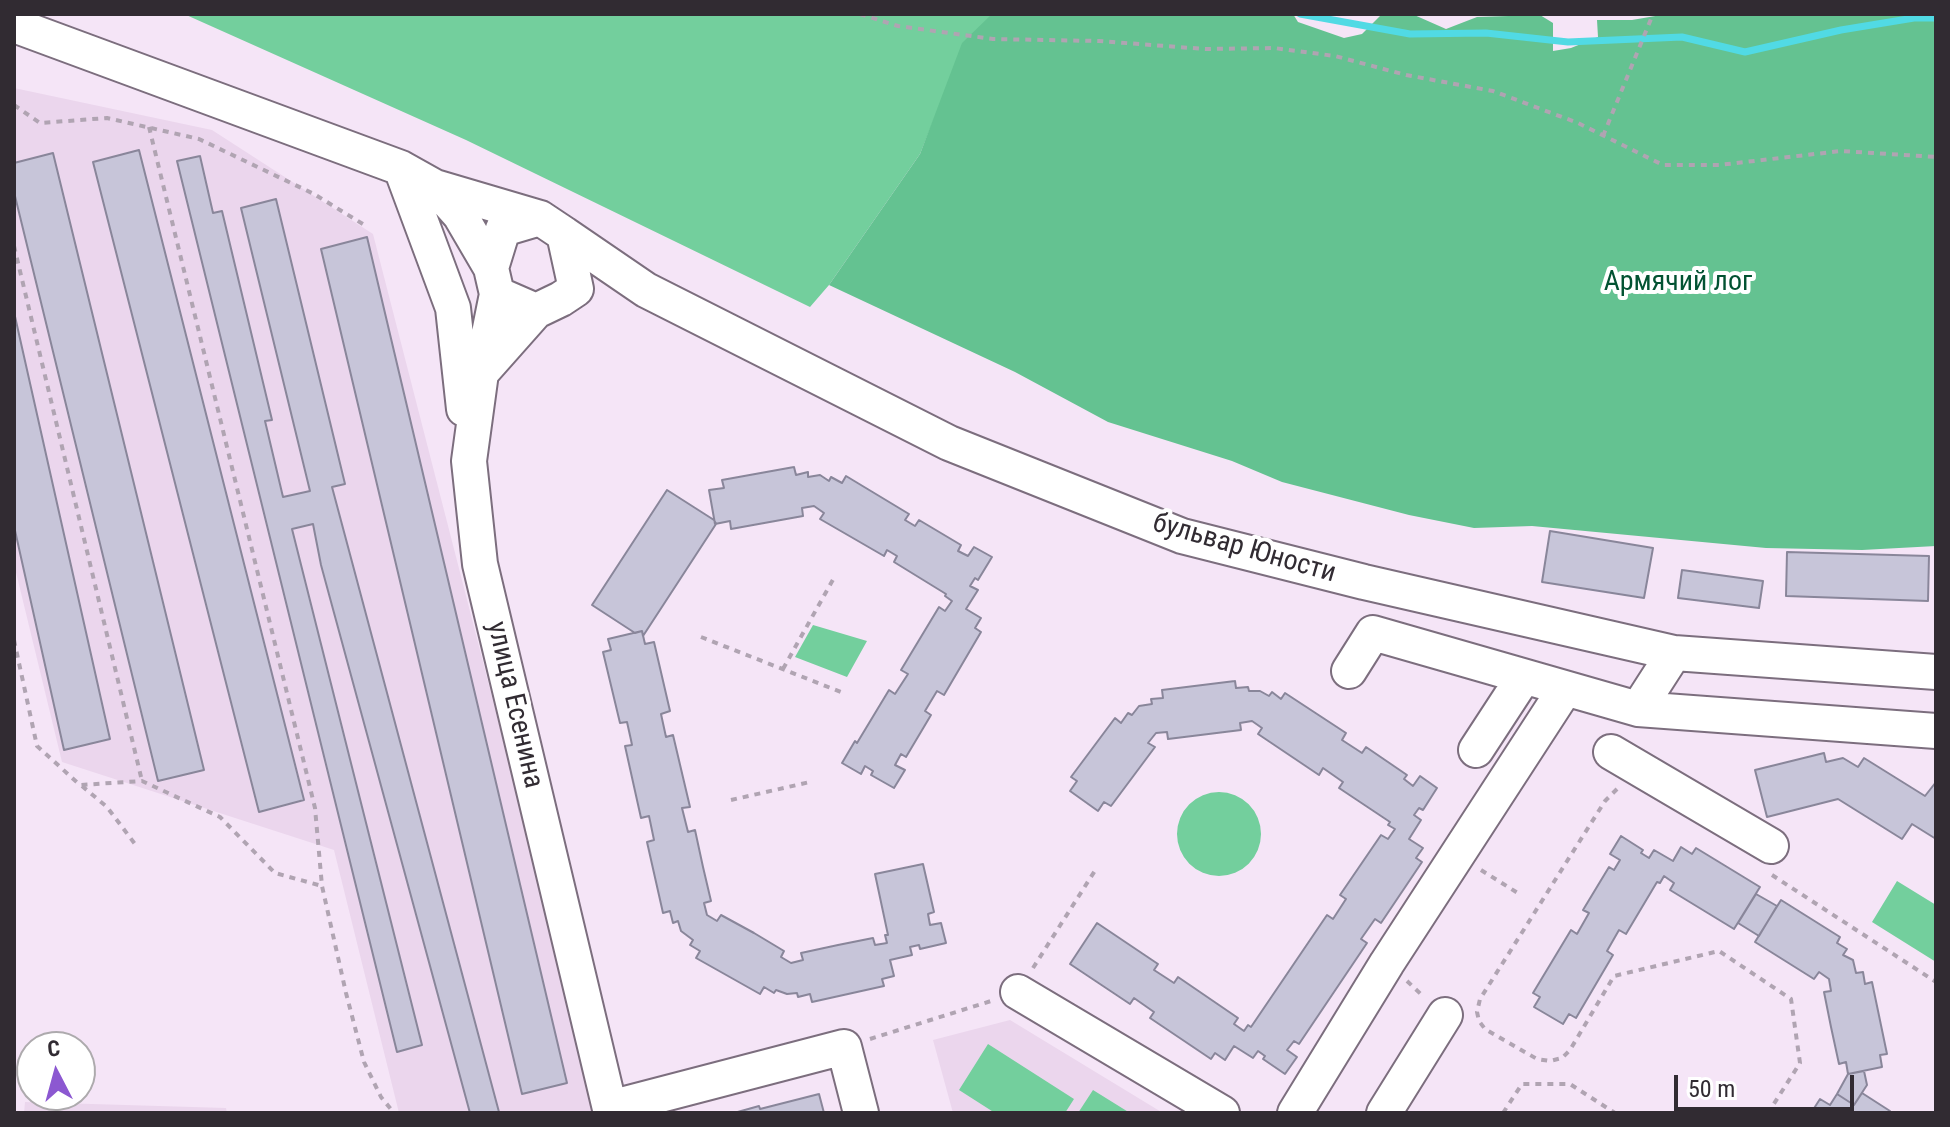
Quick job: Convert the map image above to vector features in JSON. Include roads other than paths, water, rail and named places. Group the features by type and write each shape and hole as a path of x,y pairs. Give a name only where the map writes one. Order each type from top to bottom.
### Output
{"street":[{"path":"14,25 401,168 435,187 460,215 494,281 536,311"},
{"path":"401,168 453,308 469,461"},
{"name":"бульвар Юности","path":"435,187 552,226 646,290 949,443 1182,536 1364,582 1674,653 1936,672"},
{"path":"552,226 576,289"},
{"name":"улица Есенина","path":"552,226 503,229 469,461 480,564 610,1111"},
{"path":"481,373 536,311 576,289 646,290"},
{"path":"1349,671 1373,633 1638,709 1936,731"},
{"path":"1638,709 1674,653"},
{"path":"1476,750 1523,678"},
{"path":"1295,1113 1387,963 1565,689"},
{"path":"1611,752 1769,859"},
{"path":"1018,992 1222,1113"},
{"path":"1384,1113 1445,1015"},
{"path":"610,1111 844,1047 861,1113"}],"waterway":[{"path":"1300,14 1410,34 1486,33 1568,42 1682,37 1745,52 1841,30 1914,18 1936,18"}],"park label":[{"name":"Армячий лог","path":"1678,283"}]}
